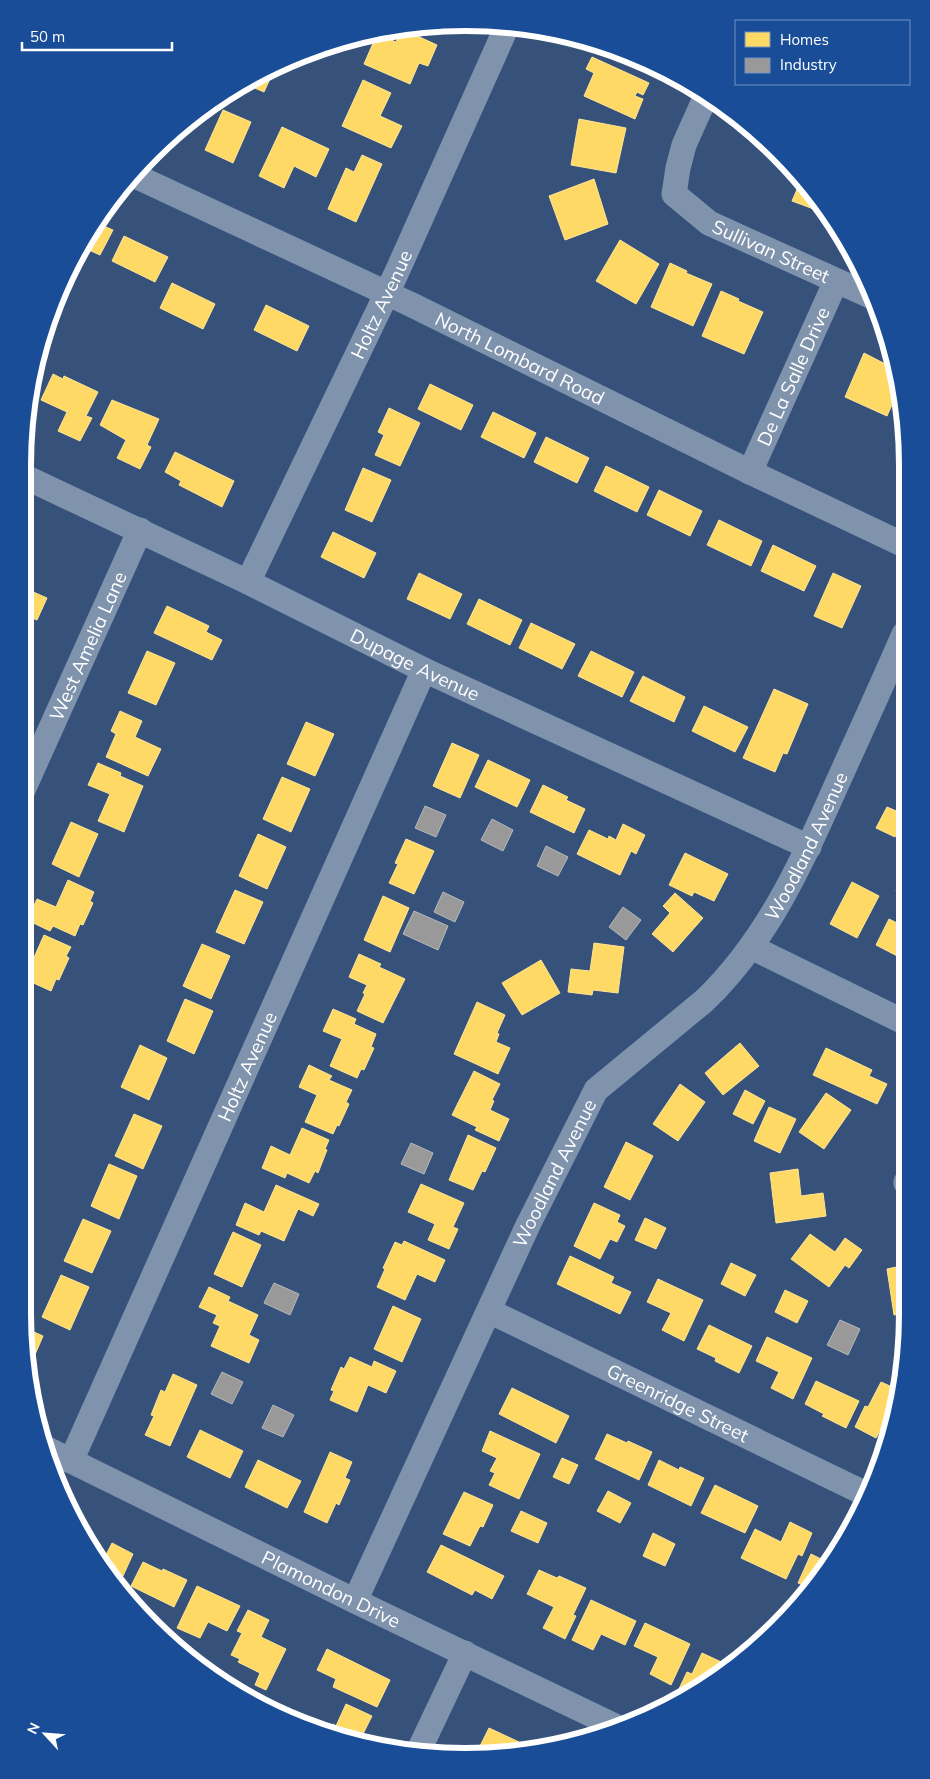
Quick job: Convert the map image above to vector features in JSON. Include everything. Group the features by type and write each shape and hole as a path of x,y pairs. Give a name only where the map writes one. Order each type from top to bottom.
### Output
{"street":[{"name":"Holtz Avenue","path":"248,582 387,293 504,33"},
{"name":"Sullivan Street","path":"703,102 684,145 674,194 709,223 863,293"},
{"name":"North Lombard Road","path":"142,175 899,543"},
{"name":"De La Salle Drive","path":"750,472 836,281"},
{"name":"Dupage Avenue","path":"31,480 248,582 424,670 809,847"},
{"name":"West Amelia Lane","path":"31,772 140,530"},
{"name":"Woodland Avenue","path":"355,1601 528,1225 596,1090 704,1001 720,985 751,947 783,897 809,847 899,645"},
{"name":"Holtz Avenue","path":"71,1461 424,670"},
{"path":"751,947 899,1020"},
{"name":"Greenridge Street","path":"489,1311 861,1491"},
{"name":"Plamondon Drive","path":"54,1452 355,1601 609,1723"},
{"path":"421,1745 465,1653"}],"building: Homes":[{"path":"414,34 437,45 428,66 419,63 410,84 364,64 374,41 388,39 396,42 398,37"},
{"path":"592,57 649,83 643,95 637,92 635,96 643,99 635,119 584,96 594,73 586,69"},
{"path":"271,77 264,92 252,87"},
{"path":"363,80 391,93 380,116 402,126 391,148 342,126"},
{"path":"223,110 251,122 233,163 205,150"},
{"path":"579,119 626,128 616,173 571,165"},
{"path":"282,127 329,149 316,177 294,166 284,188 259,176"},
{"path":"362,155 382,164 356,222 328,209 346,168 354,172"},
{"path":"594,179 608,224 565,240 549,196"},
{"path":"798,187 815,210 792,201"},
{"path":"103,226 113,230 100,255 88,250"},
{"path":"124,236 168,257 155,282 112,261"},
{"path":"620,240 659,264 636,304 596,281"},
{"path":"670,263 687,271 686,273 712,284 693,326 651,307"},
{"path":"172,283 215,304 203,329 160,308"},
{"path":"721,291 763,312 744,354 702,336"},
{"path":"266,305 309,326 297,351 254,330"},
{"path":"864,353 887,365 894,401 887,416 845,397"},
{"path":"53,374 63,379 64,376 98,392 86,416 92,418 80,441 58,431 67,412 41,400"},
{"path":"430,384 473,405 461,430 418,409"},
{"path":"112,400 159,419 147,445 151,447 140,469 117,458 126,440 100,425"},
{"path":"389,408 420,423 400,466 375,455 384,435 378,432"},
{"path":"493,412 536,433 524,458 481,437"},
{"path":"546,437 589,458 577,483 534,462"},
{"path":"175,452 234,481 222,507 179,485 181,481 165,472"},
{"path":"606,466 649,487 637,512 594,491"},
{"path":"363,468 391,480 372,522 345,510"},
{"path":"659,490 702,511 690,536 647,515"},
{"path":"719,520 762,541 751,566 707,545"},
{"path":"333,532 376,553 364,578 321,557"},
{"path":"773,545 816,566 804,591 761,571"},
{"path":"419,573 462,594 450,619 407,599"},
{"path":"833,573 861,586 842,628 814,616"},
{"path":"31,591 47,598 37,620 31,617"},
{"path":"479,599 522,620 510,645 467,624"},
{"path":"167,606 209,626 206,632 222,640 212,660 154,633"},
{"path":"531,623 575,644 562,669 519,648"},
{"path":"147,651 175,663 156,705 128,693"},
{"path":"591,651 634,672 622,697 578,676"},
{"path":"643,676 685,697 674,722 630,701"},
{"path":"774,689 808,704 787,754 783,753 775,772 743,758"},
{"path":"704,706 748,727 735,752 692,731"},
{"path":"120,711 142,721 135,737 161,749 148,776 106,757 116,734 111,731"},
{"path":"306,722 334,734 315,776 287,764"},
{"path":"452,743 479,755 460,798 433,786"},
{"path":"488,760 530,780 517,807 475,787"},
{"path":"98,763 121,773 120,776 143,786 124,832 98,821 110,794 88,785"},
{"path":"282,777 310,789 291,832 263,819"},
{"path":"543,785 568,797 566,800 585,809 574,833 530,812"},
{"path":"887,807 899,812 899,837 896,835 895,837 876,828"},
{"path":"71,822 98,834 79,877 52,864"},
{"path":"623,824 645,835 636,854 631,851 620,875 577,854 589,830 608,839 609,836 616,840"},
{"path":"258,834 286,847 267,889 239,876"},
{"path":"406,839 434,851 414,894 389,883 398,864 395,863"},
{"path":"685,853 728,874 714,901 694,892 692,896 669,885"},
{"path":"68,880 94,892 90,901 93,903 83,925 80,924 75,936 53,926 50,931 31,922 31,912 37,899 56,907"},
{"path":"852,882 879,896 857,938 830,924"},
{"path":"235,890 263,902 244,944 216,932"},
{"path":"675,893 703,918 673,952 652,934 670,913 663,906"},
{"path":"383,896 409,908 390,952 364,940"},
{"path":"889,919 899,924 899,957 876,945"},
{"path":"44,935 71,947 66,956 69,958 59,980 56,979 51,991 31,982 32,962"},
{"path":"594,943 624,947 618,993 593,990 592,995 568,992 571,969 590,971"},
{"path":"202,944 230,956 211,999 183,986"},
{"path":"359,954 381,964 379,967 405,979 383,1023 357,1011 367,985 349,977"},
{"path":"541,960 560,993 522,1015 502,983"},
{"path":"185,999 213,1011 194,1054 167,1041"},
{"path":"477,1002 505,1015 497,1033 499,1034 496,1042 510,1048 498,1074 454,1054"},
{"path":"333,1009 356,1019 354,1024 376,1034 371,1047 374,1048 364,1070 361,1069 357,1078 330,1066 342,1039 323,1031"},
{"path":"740,1043 759,1066 723,1095 705,1073"},
{"path":"140,1045 167,1058 149,1100 121,1087"},
{"path":"826,1048 872,1070 869,1076 887,1084 877,1104 813,1075"},
{"path":"309,1065 332,1076 329,1080 352,1090 346,1102 349,1104 339,1126 337,1125 333,1134 305,1122 317,1095 299,1087"},
{"path":"474,1071 500,1084 492,1100 494,1101 490,1110 509,1119 499,1141 475,1130 477,1127 452,1115"},
{"path":"680,1084 705,1102 678,1141 653,1124"},
{"path":"745,1090 765,1101 753,1124 733,1114"},
{"path":"826,1093 851,1110 824,1149 799,1132"},
{"path":"769,1107 796,1119 780,1153 754,1141"},
{"path":"134,1114 162,1126 143,1169 115,1156"},
{"path":"302,1128 329,1140 318,1173 315,1171 309,1183 287,1173 285,1178 262,1168 271,1146 290,1155"},
{"path":"468,1135 496,1148 485,1172 482,1171 473,1190 449,1180"},
{"path":"626,1142 653,1156 630,1200 604,1187"},
{"path":"109,1164 137,1176 119,1219 91,1206"},
{"path":"798,1169 801,1196 823,1193 826,1216 776,1223 770,1173"},
{"path":"421,1184 464,1203 453,1227 458,1229 449,1249 428,1240 435,1224 408,1212"},
{"path":"276,1185 319,1204 313,1216 298,1209 284,1241 261,1231 259,1235 236,1225 245,1203 264,1212"},
{"path":"594,1203 620,1215 617,1222 625,1226 617,1242 610,1239 600,1259 574,1246"},
{"path":"645,1218 666,1228 656,1249 635,1240"},
{"path":"83,1219 111,1231 92,1273 64,1261"},
{"path":"233,1232 261,1245 242,1287 214,1274"},
{"path":"810,1234 835,1252 845,1238 862,1250 849,1268 845,1265 829,1287 791,1259"},
{"path":"404,1241 445,1260 435,1282 417,1274 405,1300 377,1287 395,1242 402,1245"},
{"path":"570,1256 614,1277 611,1283 631,1292 620,1314 557,1284"},
{"path":"731,1263 756,1275 745,1296 721,1284"},
{"path":"899,1266 899,1314 894,1315 887,1269"},
{"path":"61,1275 89,1287 70,1330 42,1317"},
{"path":"658,1279 703,1300 684,1341 662,1330 671,1313 647,1302"},
{"path":"209,1287 230,1297 228,1301 258,1315 249,1335 259,1340 249,1363 211,1346 220,1326 213,1323 217,1315 199,1307"},
{"path":"785,1290 808,1301 797,1323 775,1312"},
{"path":"393,1306 421,1319 402,1362 374,1349"},
{"path":"709,1325 752,1346 739,1373 715,1361 716,1358 697,1349"},
{"path":"32,1331 43,1336 34,1358"},
{"path":"767,1337 812,1358 793,1399 771,1388 779,1372 756,1361"},
{"path":"350,1357 372,1367 374,1361 396,1371 386,1393 368,1385 357,1412 330,1400 334,1391 331,1390 341,1367 344,1369"},
{"path":"173,1374 197,1385 170,1446 145,1435 154,1416 151,1415 161,1390 165,1392"},
{"path":"816,1381 859,1401 846,1428 822,1416 824,1414 805,1404"},
{"path":"881,1382 892,1387 885,1422 876,1438 855,1427 865,1406 868,1407"},
{"path":"512,1388 569,1416 556,1443 499,1414"},
{"path":"200,1430 243,1451 230,1478 187,1457"},
{"path":"490,1431 540,1454 519,1499 489,1485 495,1473 490,1471 497,1458 482,1451"},
{"path":"607,1434 652,1452 639,1480 595,1459"},
{"path":"330,1452 352,1462 345,1478 350,1480 339,1505 336,1503 327,1523 304,1512"},
{"path":"562,1458 578,1465 569,1484 553,1477"},
{"path":"258,1460 301,1481 287,1508 245,1487"},
{"path":"659,1460 679,1470 680,1467 704,1478 691,1506 648,1485"},
{"path":"715,1485 758,1506 745,1533 701,1513"},
{"path":"608,1491 631,1503 620,1523 597,1511"},
{"path":"464,1492 493,1505 483,1527 480,1526 470,1546 443,1534"},
{"path":"521,1511 547,1523 538,1543 511,1531"},
{"path":"790,1522 812,1533 802,1556 798,1554 786,1579 741,1558 755,1529 781,1542"},
{"path":"653,1533 675,1544 665,1566 643,1556"},
{"path":"112,1543 133,1554 123,1576 119,1575 105,1557"},
{"path":"441,1545 504,1576 492,1599 475,1590 472,1595 427,1572"},
{"path":"811,1554 822,1560 803,1585 798,1583"},
{"path":"143,1562 187,1580 174,1607 131,1586"},
{"path":"539,1570 557,1578 559,1576 586,1588 573,1615 576,1616 565,1639 543,1628 554,1607 527,1594"},
{"path":"197,1586 240,1606 227,1631 208,1622 200,1638 177,1628"},
{"path":"591,1600 636,1621 625,1645 601,1634 593,1650 572,1640"},
{"path":"248,1610 269,1620 261,1637 286,1649 266,1690 255,1685 260,1673 238,1662 240,1659 231,1655 242,1633 237,1631"},
{"path":"645,1623 690,1644 671,1685 650,1674 658,1657 634,1646"},
{"path":"327,1649 390,1680 377,1707 333,1687 336,1679 317,1670"},
{"path":"702,1653 723,1663 677,1692 687,1672 692,1674"},
{"path":"346,1704 372,1716 362,1735 332,1727 333,1724 336,1726"},
{"path":"489,1728 519,1742 518,1744 479,1747"}],"building: Industry":[{"path":"425,806 446,815 436,837 415,828"},
{"path":"492,819 513,830 503,851 481,840"},
{"path":"546,846 568,857 558,876 537,866"},
{"path":"443,892 464,902 455,922 434,912"},
{"path":"623,907 641,920 626,940 609,927"},
{"path":"414,911 448,926 438,950 403,934"},
{"path":"411,1143 433,1153 424,1174 401,1164"},
{"path":"274,1283 299,1294 290,1315 264,1303"},
{"path":"840,1320 860,1329 848,1355 827,1345"},
{"path":"222,1372 243,1382 232,1404 211,1394"},
{"path":"273,1405 294,1415 283,1437 262,1428"}]}
